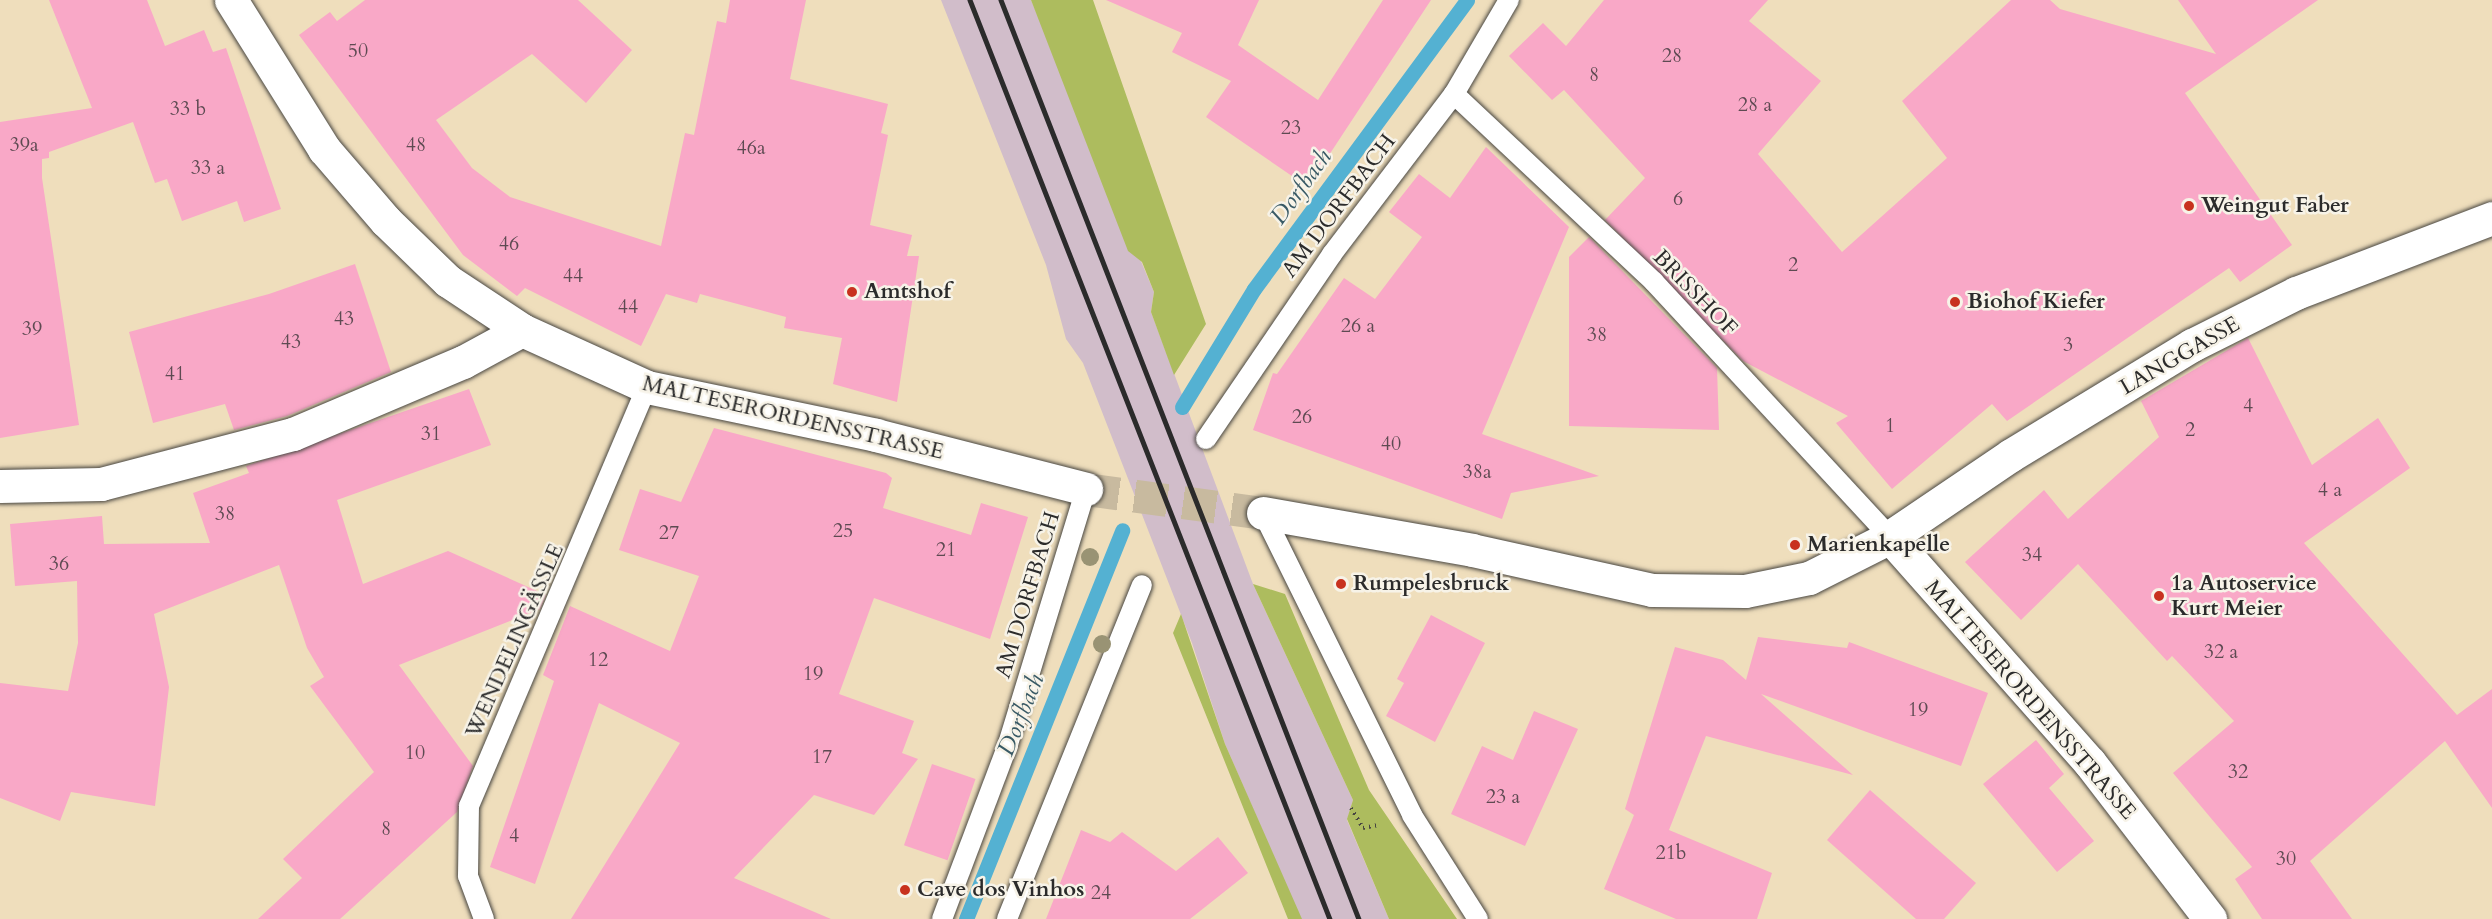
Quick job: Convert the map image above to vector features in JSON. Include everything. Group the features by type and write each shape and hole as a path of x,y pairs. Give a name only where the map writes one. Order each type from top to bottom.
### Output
{"street":[{"name":"MALTESERORDENSSTRASSE","path":"231,0 280,87 386,221 448,281 522,330 647,387 876,435 1086,489"},
{"name":"LANGGASSE","path":"1890,537 2011,455 2192,345 2296,293 2492,218"},
{"path":"0,486 101,484 293,434 463,362 522,330"},
{"path":"1263,513 1472,550 1652,591 1745,591 1809,578 1890,537"},
{"name":"MALTESERORDENSSTRASSE","path":"1890,537 2090,763 2210,919"}],"lane":[{"name":"AM DORFBACH","path":"1206,439 1332,254 1454,94 1509,0"},
{"name":"BRISSHOF","path":"1454,94 1654,282 1890,537"},
{"name":"WENDELINGÄSSLE","path":"484,919 468,876 468,806 647,387"},
{"name":"AM DORFBACH","path":"942,919 1008,744 1086,489"},
{"path":"1263,513 1412,815 1478,919"},
{"path":"1007,919 1142,585"}],"path":[{"path":"1351,808 1363,828 1387,823"}],"shaded area":[{"path":"941,0 1031,0 1154,292 1151,312 1253,584 1353,800 1347,820 1389,919 1301,919 1225,744 1192,643 1083,363 1066,339 1046,265"}],"green space":[{"path":"1031,0 1093,0 1206,324 1174,375 1151,312 1154,292 1142,262 1128,251"},
{"path":"1253,584 1285,594 1369,790 1457,919 1389,919 1347,819 1353,800"},
{"path":"1181,614 1225,744 1302,919 1288,919 1173,633"}],"building":[{"path":"49,0 147,0 165,46 204,30 213,52 226,48 281,209 244,222 237,201 182,221 167,179 155,183 133,122 49,152 49,158 42,159 42,178 79,425 0,438 0,122 92,108"},
{"path":"365,0 578,0 632,50 586,103 532,54 436,120 472,168 510,197 661,246 685,133 694,135 717,21 726,23 730,0 806,0 790,79 888,104 881,133 888,135 870,225 912,235 907,256 919,256 897,402 833,384 842,338 784,328 786,317 700,294 697,303 666,294 641,346 525,288 517,296 463,255 299,35 330,12 337,21"},
{"path":"1106,0 1259,0 1238,45 1318,100 1383,0 1431,0 1308,187 1206,117 1231,81 1172,52 1182,33"},
{"path":"1604,0 1768,0 1749,21 1821,81 1758,154 1842,252 1947,158 1902,101 2011,0 2050,0 2060,9 2216,54 2178,0 2318,0 2185,93 2292,245 2240,282 2229,268 2007,421 1992,404 1892,489 1836,423 1848,416 1743,361 1605,220 1645,178 1564,90 1552,100 1509,56 1543,23 1566,46"},
{"path":"1486,147 1569,227 1482,434 1599,476 1511,493 1502,519 1253,430 1273,373 1277,374 1344,278 1375,299 1422,237 1389,212 1419,174 1450,198"},
{"path":"1589,237 1717,368 1719,430 1569,426 1569,257"},
{"path":"355,264 391,372 287,416 234,430 225,404 153,423 129,332 269,294"},
{"path":"2248,338 2312,465 2378,418 2410,468 2304,543 2457,715 2492,689 2492,808 2445,741 2310,861 2352,919 2262,919 2235,879 2252,867 2173,773 2234,721 2172,656 2167,661 2078,564 2021,620 1965,562 2044,490 2068,519 2159,437 2141,401"},
{"path":"469,389 491,445 337,500 363,584 448,551 546,595 540,609 399,665 473,766 457,812 340,919 258,919 302,878 283,859 374,772 310,686 324,677 307,648 279,565 154,614 169,687 155,806 71,792 60,821 0,798 0,683 68,691 78,643 77,581 15,586 10,524 102,516 104,544 210,543 193,493 249,473 246,466"},
{"path":"714,428 886,473 892,478 883,508 971,535 981,503 1028,517 990,639 874,598 839,694 914,721 902,753 918,759 874,815 814,795 734,878 831,919 571,919 680,743 599,703 535,884 490,867 554,681 543,675 570,606 670,651 699,576 619,550 640,489 681,502"},
{"path":"1431,615 1485,643 1435,742 1386,716 1404,683 1397,679"},
{"path":"1758,637 1847,648 1849,642 1988,693 1961,766 1761,694 1853,775 1706,736 1669,830 1772,873 1757,919 1676,919 1604,889 1634,815 1625,809 1675,647 1723,660 1746,680"},
{"path":"1534,711 1578,729 1525,846 1451,814 1482,746 1513,760"},
{"path":"2036,740 2064,774 2049,788 2094,841 2057,872 1983,784"},
{"path":"932,764 975,779 947,860 904,845"},
{"path":"1870,790 1976,883 1944,919 1916,919 1827,840"},
{"path":"1081,830 1110,842 1122,832 1176,871 1218,837 1248,873 1190,919 1046,919"}],"waterway":[{"name":"Dorfbach","path":"1182,407 1254,289 1467,0"},
{"name":"Dorfbach","path":"966,919 1122,530"}],"tunnel":[{"path":"1086,489 1263,513"}],"railway":[{"path":"970,0 1330,919"},
{"path":"1001,0 1359,919"}],"place":[{"name":"Weingut Faber","path":"2189,206"},
{"name":"Amtshof","path":"852,292"},
{"name":"Biohof Kiefer","path":"1955,302"},
{"name":"Marienkapelle","path":"1795,545"},
{"name":"Rumpelesbruck","path":"1341,584"},
{"name":"1a Autoservice Kurt Meier","path":"2159,596"},
{"name":"Cave dos Vinhos","path":"905,890"}]}
